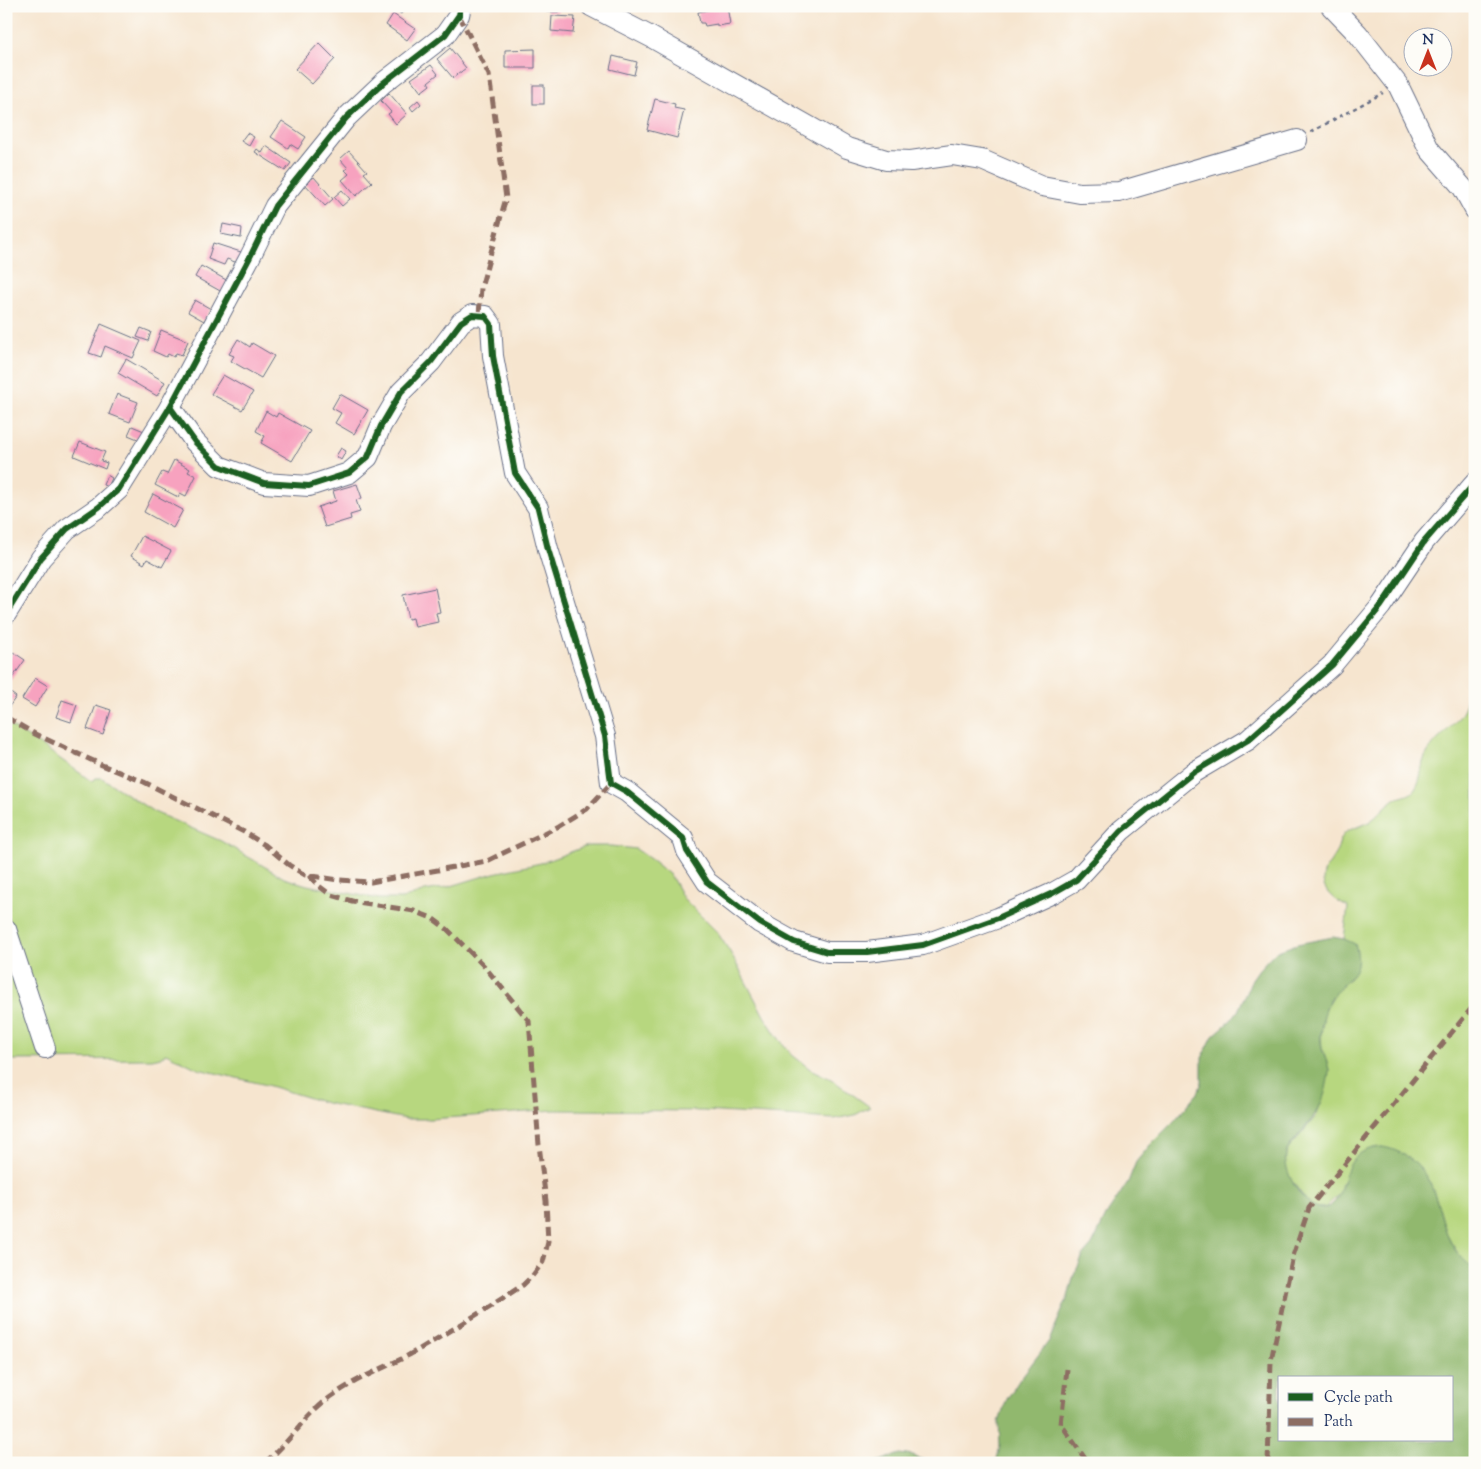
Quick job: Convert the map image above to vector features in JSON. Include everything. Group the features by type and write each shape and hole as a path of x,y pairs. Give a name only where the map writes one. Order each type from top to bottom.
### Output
{"street":[{"path":"6,614 41,558 67,528 120,489 170,407 275,206 346,118 383,83 445,36 459,15 461,6"},
{"path":"591,6 651,37 847,148 886,160 911,161 952,155 982,160 1042,186 1080,194 1119,192 1297,140"},
{"path":"1331,6 1358,34 1398,85 1429,149 1463,188 1475,210"},
{"path":"170,407 194,442 219,466 264,483 309,486 349,473 368,457 380,426 402,392 431,362 461,322 472,315 485,316 491,324 494,356 516,473 538,508 548,549 605,736 611,783 628,792 682,838 687,851 707,882 760,922 794,942 827,952 867,952 923,945 998,918 1052,894 1076,880 1121,831 1194,772 1248,740 1332,666 1381,606 1424,542 1475,483"},
{"path":"6,929 45,1048"}],"path":[{"path":"1297,140 1398,85"}],"green space":[{"path":"1475,673 1475,1270 1461,1257 1449,1240 1428,1180 1414,1163 1405,1157 1381,1147 1342,1182 1340,1193 1325,1208 1318,1208 1309,1204 1288,1176 1285,1164 1286,1152 1316,1116 1324,1094 1329,1070 1322,1048 1321,1035 1324,1012 1336,991 1351,977 1355,945 1344,939 1348,907 1338,902 1326,890 1323,879 1324,873 1336,854 1345,833 1369,822 1395,799 1413,791 1419,781 1425,757 1438,739 1462,713"},
{"path":"6,723 91,781 96,778 102,778 154,812 221,841 284,878 307,885 379,899 402,899 494,873 541,863 587,846 636,849 671,876 683,898 717,932 730,952 764,1016 791,1054 810,1069 831,1079 870,1107 855,1115 834,1119 703,1111 555,1110 431,1119 406,1119 326,1103 267,1085 198,1069 166,1053 161,1057 152,1059 6,1060"},
{"path":"1333,937 1355,944 1357,964 1354,971 1333,995 1324,1015 1321,1038 1322,1049 1329,1070 1323,1099 1315,1115 1288,1149 1286,1166 1295,1187 1302,1196 1318,1208 1325,1208 1332,1204 1337,1198 1351,1163 1358,1155 1367,1150 1382,1147 1389,1148 1409,1158 1427,1177 1452,1245 1459,1255 1475,1270 1475,1463 996,1463 1000,1446 999,1422 1007,1399 1049,1341 1084,1254 1092,1245 1108,1212 1128,1182 1136,1162 1198,1093 1202,1082 1202,1058 1213,1036 1238,1011 1252,979 1275,952 1297,944"},
{"path":"900,1454 913,1456 931,1463 874,1463"}],"building":[{"path":"401,6 406,8 401,14 397,11"},
{"path":"547,6 558,6 558,12 547,12"},
{"path":"727,6 730,24 705,26 704,23 700,23 698,12"},
{"path":"393,14 415,29 407,40 386,25"},
{"path":"552,16 575,17 573,33 551,31"},
{"path":"319,43 335,59 312,84 295,69"},
{"path":"450,48 466,68 453,78 437,59"},
{"path":"535,49 535,68 505,68 505,50"},
{"path":"613,56 637,62 634,75 610,69"},
{"path":"431,65 438,74 428,82 430,85 421,92 411,79"},
{"path":"533,85 544,85 544,104 533,104"},
{"path":"389,93 407,114 396,124 388,114 391,112 381,101"},
{"path":"655,99 675,104 674,108 684,110 677,138 647,130"},
{"path":"418,100 421,104 413,111 410,107"},
{"path":"282,121 306,137 298,149 290,144 288,148 271,137"},
{"path":"247,133 254,137 249,146 241,141"},
{"path":"266,146 291,163 285,171 255,152 257,149 262,153"},
{"path":"349,151 367,171 364,173 372,182 356,196 342,180 349,174 345,170 348,168 340,159"},
{"path":"314,177 333,199 325,206 305,184"},
{"path":"342,190 350,199 342,206 334,197"},
{"path":"223,224 242,228 241,238 221,234"},
{"path":"213,243 247,254 243,265 227,259 224,265 208,259"},
{"path":"201,266 228,281 222,292 195,277"},
{"path":"195,300 211,309 204,321 188,312"},
{"path":"101,324 141,341 133,358 105,346 101,357 89,353"},
{"path":"141,328 151,332 148,341 137,337"},
{"path":"161,330 188,341 182,355 176,353 174,357 168,354 166,357 153,351"},
{"path":"238,339 250,347 252,343 274,356 261,378 231,361 234,356 229,354"},
{"path":"126,359 165,382 157,396 118,373"},
{"path":"223,375 253,392 242,410 211,394"},
{"path":"117,394 138,402 130,422 109,414"},
{"path":"340,394 368,410 354,434 335,423 341,413 332,408"},
{"path":"266,411 276,417 278,413 310,431 292,461 261,443 265,436 256,431"},
{"path":"132,426 144,431 140,440 128,435"},
{"path":"80,442 105,452 101,461 107,463 105,469 74,456"},
{"path":"341,448 346,451 341,460 336,456"},
{"path":"174,460 190,469 188,472 196,476 186,496 180,493 178,497 155,485 162,472 167,474"},
{"path":"107,475 112,478 108,487 103,485"},
{"path":"357,484 362,498 356,500 360,512 350,515 351,519 325,527 318,507 336,501 333,491"},
{"path":"153,494 183,510 173,528 144,512"},
{"path":"142,536 171,551 162,567 147,559 144,564 131,556"},
{"path":"435,588 440,612 436,613 438,622 415,627 413,618 408,619 403,595"},
{"path":"13,652 25,660 10,681 6,679 6,661"},
{"path":"35,678 48,686 35,707 22,699"},
{"path":"8,691 16,697 8,708 6,706"},
{"path":"62,700 77,705 71,722 56,717"},
{"path":"96,705 111,710 103,735 87,729"}],"marked path":[{"path":"459,15 489,75 506,198 481,288 479,315"},
{"path":"6,717 35,734 144,782 244,832 305,875 339,880 371,882 487,861 559,826 587,809 611,783"},
{"path":"264,1463 274,1455 315,1410 335,1394 362,1378 424,1347 523,1285 543,1262 548,1242 546,1201 539,1145 529,1021 485,967 447,929 432,918 414,911 352,901 331,895 309,876"},
{"path":"1268,1463 1271,1361 1293,1256 1309,1208 1475,1004"},
{"path":"1067,1369 1061,1424 1088,1463"}],"cycle path":[{"path":"6,614 41,558 67,529 99,507 119,489 170,407 275,206 346,118 383,83 445,35 459,15 461,6"},
{"path":"170,407 195,442 219,466 264,483 309,486 349,473 368,457 381,426 401,392 431,362 461,322 472,315 485,316 491,324 493,356 515,473 538,508 548,549 605,736 611,783 627,792 683,838 687,851 707,882 760,923 794,942 827,952 867,952 923,945 998,918 1053,893 1076,880 1121,831 1194,772 1248,740 1332,665 1381,606 1424,542 1475,483"}]}
